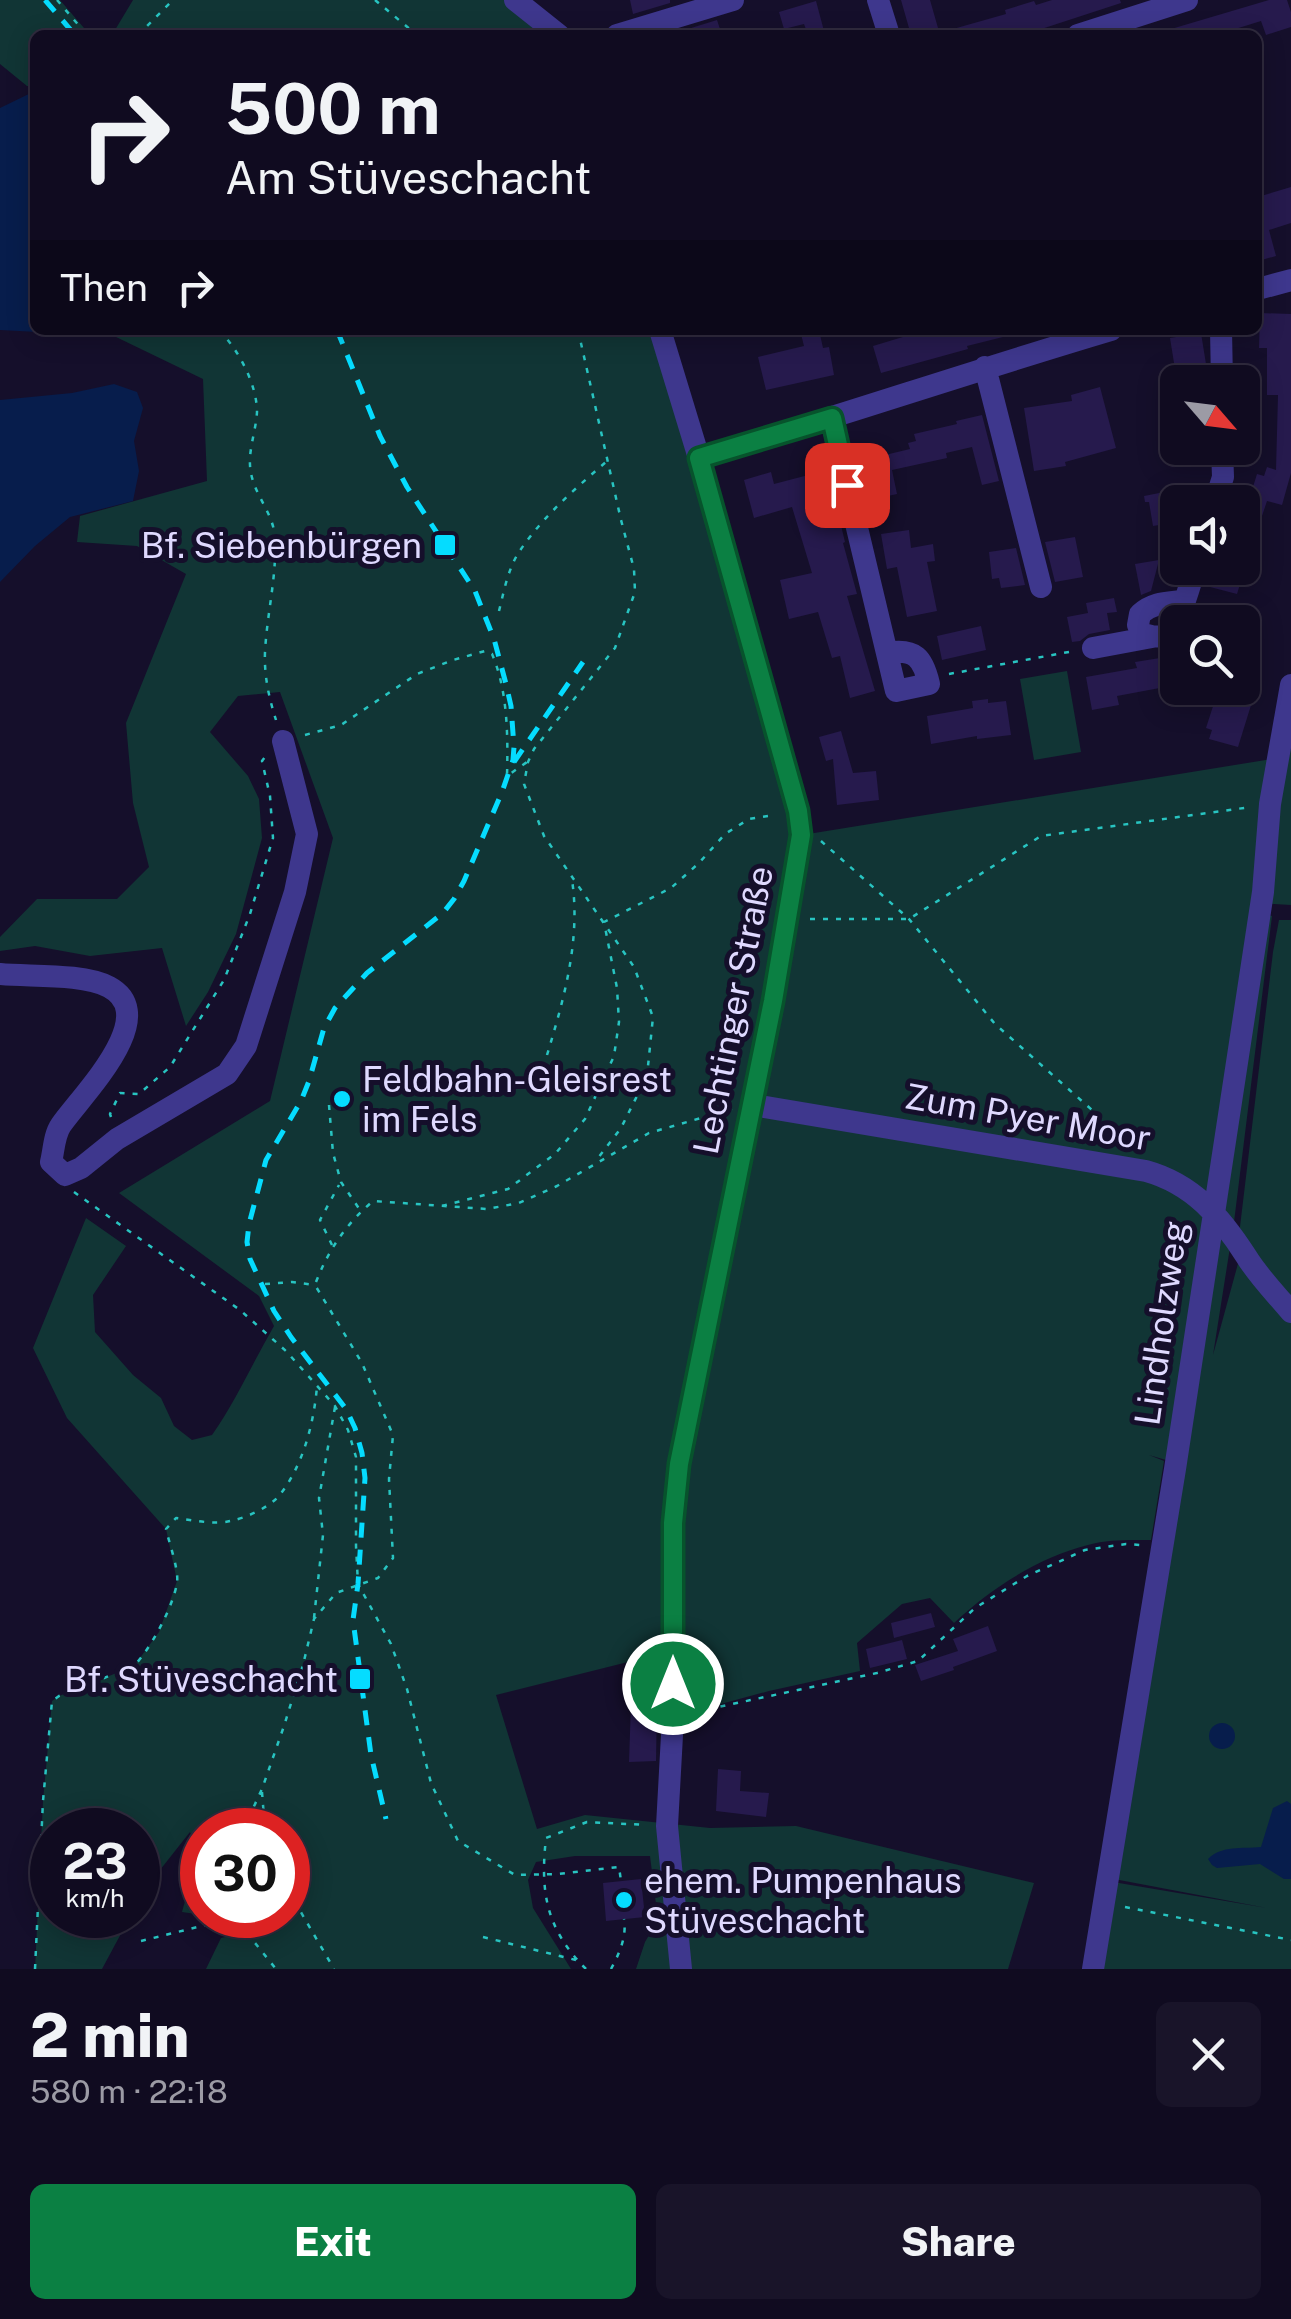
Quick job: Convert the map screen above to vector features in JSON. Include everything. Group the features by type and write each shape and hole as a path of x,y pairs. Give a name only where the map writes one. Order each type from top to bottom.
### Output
{"street":[{"path":"516,0 553,30"},
{"path":"633,30 733,0"},
{"path":"878,0 888,30"},
{"path":"1090,30 1141,8 1187,0"},
{"path":"1262,287 1291,280"},
{"name":"Lechtinger Straße","path":"662,335 798,811 801,835 753,1105 679,1464 673,1523 673,1717 668,1826 680,1969"},
{"path":"699,458 1094,335"},
{"path":"1222,335 1222,365"},
{"path":"984,368 1041,587"},
{"path":"832,418 887,653 896,691 929,684 918,657 902,650 887,653"},
{"path":"1093,648 1165,636 1174,629 1189,585"},
{"name":"Lindholzweg","path":"1093,1969 1263,892 1270,804 1291,686"},
{"path":"0,974 75,978 106,986 120,995 126,1006 120,1046 58,1129 51,1162 64,1175 82,1168 117,1140 228,1074 246,1046 296,892 306,834 282,741"},
{"name":"Zum Pyer Moor","path":"753,1105 1166,1177 1213,1210 1291,1312"}],"path":[{"path":"57,0 84,30"},
{"path":"143,30 173,0"},
{"path":"375,0 411,30"},
{"path":"224,335 246,368 257,410 249,462 252,485 275,531 275,579 264,654 268,693 282,741"},
{"path":"579,335 634,569 635,592 615,648 534,749 524,784 544,836 634,967 653,1017 647,1076 621,1128 595,1162"},
{"path":"499,611 518,554 561,500 608,460"},
{"path":"928,678 1093,648"},
{"path":"117,1140 110,1114 120,1093 139,1094 170,1066 224,980 250,914 273,838 262,761 272,746 340,725 417,674 486,651 495,660 501,687 507,776 528,762"},
{"path":"788,918 909,919 1041,836 1270,804"},
{"path":"604,922 671,888 724,834 749,819 798,811"},
{"path":"813,834 909,919 996,1024 1138,1151"},
{"path":"547,1055 565,995 575,898 571,876"},
{"path":"442,1206 508,1189 555,1154 585,1119 614,1056 619,1022 604,922"},
{"path":"329,1105 333,1153 341,1182 360,1211"},
{"path":"315,1285 332,1246 372,1201 487,1209 519,1203 558,1186 650,1133 753,1105"},
{"path":"64,1175 67,1187 240,1310 286,1351 335,1406 356,1457 358,1584 391,1644 431,1783 458,1841 515,1874 619,1868 621,1882"},
{"path":"332,1246 320,1220 341,1182"},
{"path":"265,1284 315,1285"},
{"path":"314,1619 336,1593 378,1578 393,1558 389,1479 393,1435 362,1363 315,1285"},
{"path":"35,1969 52,1701 134,1666 142,1658 159,1632 178,1581 166,1529 176,1518 228,1522 277,1498 298,1464 316,1406 318,1384"},
{"path":"253,1808 298,1680 314,1619 322,1535 319,1498 335,1406"},
{"path":"673,1717 877,1673 918,1660 975,1608 1028,1576 1085,1550 1126,1544 1162,1546"},
{"path":"262,1790 263,1808"},
{"path":"586,1969 550,1918 542,1875 546,1838 587,1822 668,1826"},
{"path":"1104,1903 1291,1940"},
{"path":"611,1969 620,1952 624,1919"},
{"path":"310,1928 334,1969"},
{"path":"141,1941 180,1930"},
{"path":"482,1937 578,1960"},
{"path":"252,1938 276,1969"}],"green space":[{"path":"0,0 60,0 86,30 30,30 30,86 0,64"},
{"path":"133,0 515,0 553,30 115,30"},
{"path":"114,335 661,335 802,835 1278,758 1291,684 1291,905 1255,903 1166,1460 1149,1455 1164,1461 1151,1540 1096,1543 1051,1557 999,1587 954,1623 930,1598 902,1604 857,1643 860,1671 673,1717 672,1651 496,1695 537,1829 585,1815 710,1828 796,1826 1034,1883 1008,1969 636,1969 658,1920 650,1856 575,1856 536,1862 528,1880 533,1908 571,1969 206,1969 221,1938 310,1938 310,1808 180,1808 180,1845 160,1870 160,1808 43,1808 52,1701 134,1666 159,1632 177,1581 166,1529 67,1418 33,1348 86,1218 126,1246 93,1295 95,1332 133,1375 161,1398 174,1426 192,1440 212,1435 274,1326 259,1296 119,1193 270,1101 333,838 280,692 238,696 210,732 248,776 259,799 262,838 236,934 208,992 186,1026 162,948 90,956 35,946 0,951 0,937 37,899 117,899 149,867 133,803 126,723 186,574 137,546 77,542 80,516 207,481 203,379"},
{"path":"1067,671 1081,752 1034,760 1020,679"},
{"path":"1265,914 1272,916 1234,1222 1213,1355 1242,1249 1239,1235 1273,952 1279,920 1291,920 1291,1969 1097,1969 1113,1882 1267,1908 1114,1879"},
{"path":"36,1938 119,1938 102,1969 35,1969"}],"water":[{"path":"30,93 30,332 0,330 0,108"},
{"path":"114,384 137,392 143,408 134,441 139,471 133,501 70,517 0,582 0,400 72,393"},
{"path":"1222,1723 1231,1727 1235,1736 1231,1745 1222,1749 1213,1745 1209,1736 1213,1727"},
{"path":"1287,1801 1291,1804 1291,1879 1284,1879 1260,1864 1217,1868 1212,1865 1208,1859 1220,1852 1261,1847 1273,1808"}],"building":[{"path":"630,0 670,0 670,3 633,14"},
{"path":"901,0 930,0 939,30 910,30"},
{"path":"1052,0 1121,3 1038,30 950,30 1006,14 1005,10 1034,1 1036,5"},
{"path":"1269,0 1287,0 1291,12 1291,27 1266,35 1261,21 1232,30 1168,30"},
{"path":"816,1 824,30 806,30 804,24 784,29 779,12"},
{"path":"717,20 720,30 685,30"},
{"path":"1291,187 1291,223 1269,230 1276,256 1262,260 1262,196"},
{"path":"1262,313 1291,314 1291,473 1282,505 1267,501 1260,522 1260,485 1254,485 1257,474 1264,476 1267,467 1276,470 1278,395 1267,395 1267,348 1259,348"},
{"path":"801,335 820,335 823,348 829,347 834,375 766,390 758,357 804,346"},
{"path":"909,335 1011,335 881,373 873,346"},
{"path":"1201,335 1206,364 1174,365 1170,338"},
{"path":"1100,387 1116,448 1065,462 1066,466 1034,471 1024,408 1072,401 1071,395"},
{"path":"982,415 999,481 982,485 972,447 946,453 947,458 892,470 897,494 870,500 860,461 910,449 908,443 916,441 914,434"},
{"path":"771,472 774,484 816,473 829,520 839,517 857,594 847,596 875,691 850,698 840,656 832,658 818,612 789,619 780,580 812,573 792,507 754,518 744,480"},
{"path":"1160,493 1160,525 1153,526 1149,502 1145,502 1144,496"},
{"path":"909,530 911,548 933,544 935,561 927,562 937,611 907,617 897,567 887,569 881,534"},
{"path":"1075,537 1083,577 1055,582 1045,542"},
{"path":"1016,548 1025,585 1001,588 999,578 992,579 989,552"},
{"path":"1159,560 1151,591 1141,595 1135,564"},
{"path":"1211,585 1240,585 1237,594"},
{"path":"1114,598 1117,612 1107,613 1110,630 1072,642 1067,617 1088,613 1086,603"},
{"path":"981,626 986,650 942,660 937,636"},
{"path":"1160,658 1160,688 1117,696 1119,705 1092,710 1086,677 1137,668 1135,662"},
{"path":"988,699 988,703 1006,701 1011,735 931,744 927,716 973,708 972,701"},
{"path":"1213,705 1251,705 1238,747 1209,739 1212,730 1206,728"},
{"path":"841,731 853,773 876,771 879,800 837,805 833,759 826,761 819,737"},
{"path":"931,1613 935,1627 894,1638 891,1623"},
{"path":"988,1626 997,1651 921,1681 915,1665 958,1651 953,1639"},
{"path":"902,1640 907,1659 870,1668 866,1649"},
{"path":"631,1704 657,1705 656,1761 629,1762"},
{"path":"718,1769 741,1771 740,1791 769,1793 766,1817 716,1811"},
{"name":"ehem. Pumpenhaus Stüveschacht","path":"641,1879 645,1917 606,1921 603,1883"}],"railway":[{"path":"45,0 71,30"},
{"path":"339,335 380,436 407,487 475,591 506,684 514,747 502,792 454,899 443,913 367,973 335,1008 324,1028 301,1101 266,1160 249,1224 250,1259 274,1311 346,1409 362,1453 365,1478 353,1620 371,1755 386,1819"},
{"path":"514,762 583,662"}],"place":[{"name":"Bf. Siebenbürgen","path":"445,545"},
{"name":"Feldbahn-Gleisrest im Fels","path":"342,1099"},
{"name":"Bf. Stüveschacht","path":"360,1679"},
{"name":"ehem. Pumpenhaus Stüveschacht","path":"624,1900"}],"route":[{"path":"673,1684 673,1523 679,1464 773,1001 801,835 798,811 699,458 832,418 847,485"}]}
